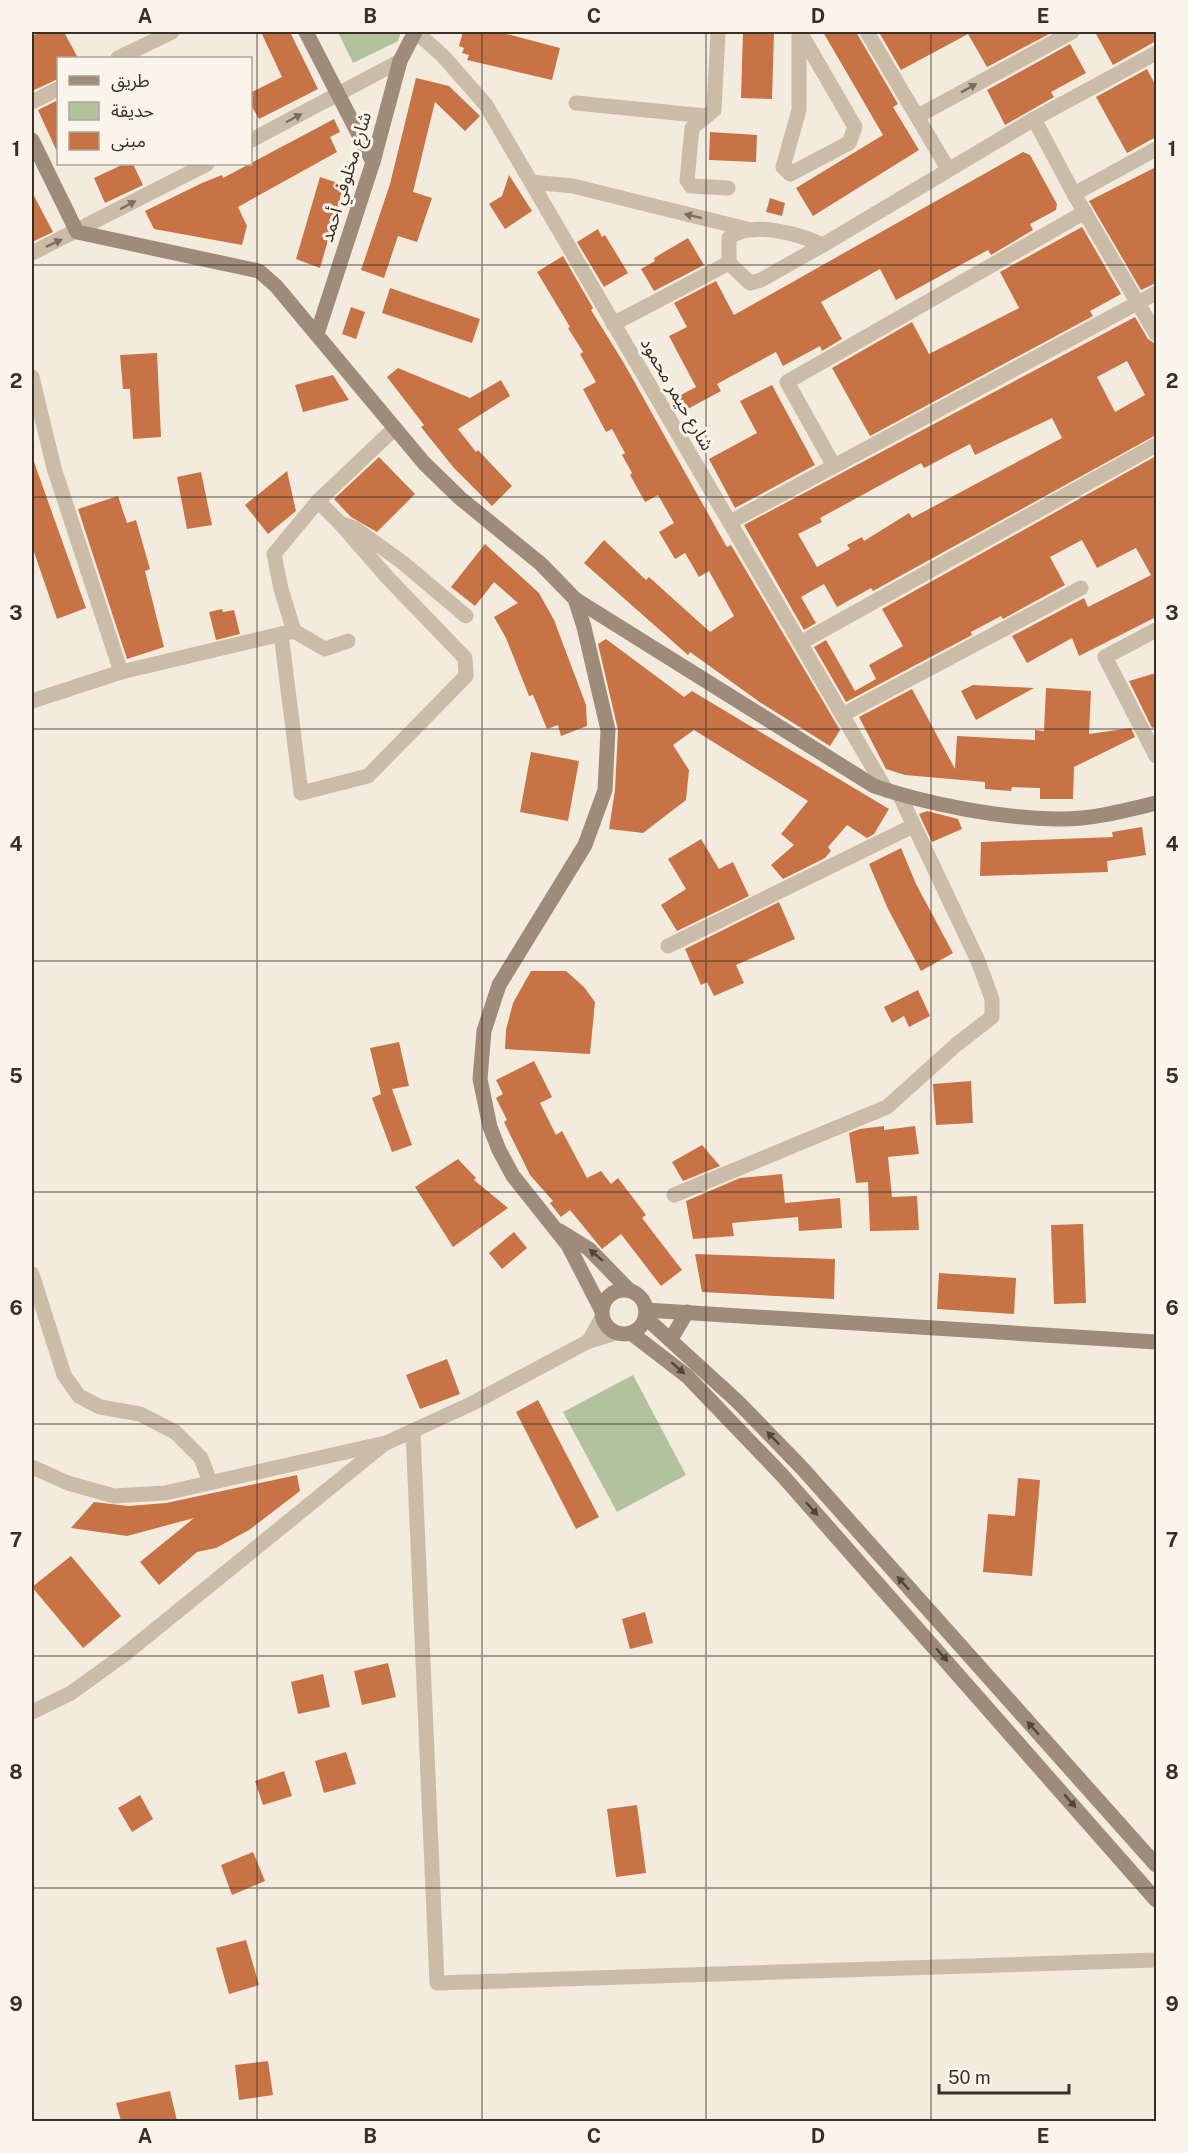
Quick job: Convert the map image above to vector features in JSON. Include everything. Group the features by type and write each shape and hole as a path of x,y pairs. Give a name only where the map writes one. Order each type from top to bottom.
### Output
{"main road":[{"path":"306,32 373,162"},
{"name":"شارع مخلوفي أحمد","path":"317,334 373,162 400,61 415,32"},
{"path":"32,140 77,232 259,271 276,286 394,429 460,498 541,564 575,599 864,780 893,792 978,810 1057,819 1119,812 1156,803"},
{"path":"575,599 608,730 605,790 585,845 499,985 486,1023 480,1055 483,1103 499,1150 513,1176 558,1230 577,1260 610,1329 624,1333 687,1376 782,1475 1156,1900"},
{"path":"558,1230 596,1255 628,1289 640,1296 646,1313 802,1468 1156,1865"},
{"path":"602,1313 607,1296 620,1289 628,1289"},
{"path":"646,1313 687,1312 1156,1342"},
{"path":"671,1339 687,1312"},
{"path":"624,1333 638,1329 646,1313"}],"street":[{"path":"120,57 172,32"},
{"name":"شارع حيمر محمود","path":"415,32 443,56 486,105 842,715 913,826 978,962 992,999 992,1017 957,1044 887,1107 674,1195"},
{"path":"718,32 714,110 692,128 687,180 691,186 728,188"},
{"path":"800,32 855,127 849,143 790,174 783,166 799,110 800,32"},
{"path":"867,32 948,169"},
{"path":"918,116 1072,32"},
{"path":"750,230 736,232 729,238 729,263 750,283 761,280 823,245 1034,119 1155,58"},
{"path":"252,140 400,61"},
{"path":"32,102 57,90"},
{"path":"576,103 706,116"},
{"path":"1034,119 1074,194 1156,334"},
{"path":"1074,194 1156,148"},
{"path":"32,253 205,165"},
{"path":"531,182 573,186 750,230 805,237 823,245"},
{"path":"834,466 787,382 1085,212"},
{"path":"614,324 729,263"},
{"path":"730,522 1156,292"},
{"path":"32,377 54,468 121,672"},
{"path":"318,501 465,658 466,676 368,776 301,793 288,632 274,554 318,501 394,429"},
{"path":"800,643 1156,445"},
{"path":"340,523 356,529 384,549 466,616"},
{"path":"842,715 1081,588"},
{"path":"1156,630 1105,657 1156,756"},
{"path":"32,701 121,672 288,632 325,649 348,641"},
{"path":"668,946 913,826"},
{"path":"32,1274 64,1375 79,1396 100,1407 140,1414 175,1432 201,1458 210,1482"},
{"path":"588,1341 602,1313"},
{"path":"32,1467 68,1483 114,1496 165,1493 384,1444 588,1341 624,1333"},
{"path":"413,1431 437,1983 1156,1960"},
{"path":"32,1712 71,1692 125,1654 384,1444"}],"green space":[{"path":"338,32 401,32 398,41 353,63"},
{"path":"633,1375 686,1475 617,1512 563,1412"}],"building":[{"path":"41,32 64,32 77,57 57,57 57,79 32,91 32,36"},
{"path":"261,32 290,32 318,89 259,119 252,107 252,92 282,77"},
{"path":"463,32 499,32 560,48 552,80 467,60 469,55 462,53 464,48 459,46"},
{"path":"743,32 774,32 772,99 741,98"},
{"path":"823,32 856,32 898,104 893,107 919,150 813,216 796,188 883,135"},
{"path":"885,32 1053,32 987,67 968,34 901,70 880,34"},
{"path":"1095,32 1156,32 1156,41 1113,65"},
{"path":"1070,44 1086,73 1051,92 1054,97 1005,125 987,90"},
{"path":"1147,69 1156,86 1156,137 1127,153 1096,97"},
{"path":"416,78 449,86 480,116 465,131 435,102 413,192 432,198 417,242 398,236 384,278 361,270 390,184"},
{"path":"57,100 57,152 38,110"},
{"path":"334,119 340,132 330,137 337,152 238,207 247,226 242,245 154,229 145,211 202,183 222,175 223,178 247,165 252,165 252,163"},
{"path":"710,132 757,135 756,162 709,160"},
{"path":"1023,152 1030,155 1057,204 1056,210 1030,224 1033,230 991,255 988,250 896,300 880,269 821,302 842,339 822,351 820,346 783,366 776,352 717,384 721,391 682,412 675,398 696,387 669,336 687,327 674,303 716,281 734,315"},
{"path":"122,165 133,165 143,185 105,203 94,178"},
{"path":"1156,167 1156,283 1141,290 1089,201"},
{"path":"509,175 532,211 505,229 489,204 502,196"},
{"path":"320,177 344,185 320,268 296,259"},
{"path":"32,192 53,232 32,242"},
{"path":"770,198 785,203 782,216 766,212"},
{"path":"1082,227 1121,294 1090,311 1093,316 870,436 832,368 912,322 929,354 1019,308 1000,272"},
{"path":"598,229 602,237 605,235 628,273 604,287 577,242"},
{"path":"688,238 704,265 654,291 641,269 655,261 654,258"},
{"path":"563,256 593,308 591,310 625,365 727,547 731,545 840,730 830,746 761,703 690,652 688,655 584,563 604,540 646,580 649,577 710,632 734,616 709,571 699,577 685,553 675,559 659,532 674,523 658,495 645,502 630,475 632,473 622,455 625,453 612,429 606,432 583,389 596,382 580,354 583,352 568,328 570,327 537,272"},
{"path":"390,288 480,319 472,343 382,313"},
{"path":"351,307 365,312 356,339 342,334"},
{"path":"1135,317 1148,339 1156,344 1156,435 873,591 871,588 837,607 824,584 801,597 816,623 804,630 744,525","holes":["1127,361 1145,395 1115,412 1097,377","1052,418 1062,438 912,518 909,513 864,541 862,537 847,545 850,549 817,567 798,534 822,522 820,518 921,463 924,468 970,444 975,455"]},
{"path":"157,353 161,437 133,439 130,389 123,389 120,355"},
{"path":"398,368 470,398 501,380 510,396 458,429 476,452 478,450 512,486 492,506 454,468 421,427 424,425 387,377"},
{"path":"333,375 349,400 303,412 295,385"},
{"path":"772,385 815,465 735,508 709,459 757,433 740,401"},
{"path":"1156,456 1156,617 1079,656 1072,638 1027,663 1012,636 1084,598 1088,607 1151,575 1136,548 1097,568 1082,540 1050,557 1065,585 1003,619 1001,616 971,632 972,635 846,702 814,647 826,640 855,691 876,679 869,665 903,646 882,609"},
{"path":"379,457 415,494 377,532 351,517 334,499"},
{"path":"32,462 34,462 86,608 57,619 32,546"},
{"path":"287,471 296,511 268,534 245,505"},
{"path":"201,472 212,525 187,529 177,477"},
{"path":"118,496 127,523 136,520 150,569 145,571 164,647 127,659 78,509"},
{"path":"485,544 539,593 554,620 586,705 587,726 561,736 558,725 547,729 533,695 529,696 506,638 494,617 518,603 494,582 475,606 451,587"},
{"path":"222,609 223,612 234,610 240,634 216,640 209,612"},
{"path":"606,639 684,697 692,691 889,809 874,834 867,838 847,825 828,847 831,851 825,858 783,879 771,865 794,845 781,834 808,801 694,730 673,745 689,770 686,800 643,833 609,829 615,790 618,730 598,644"},
{"path":"1156,673 1156,726 1152,728 1129,681"},
{"path":"973,685 1034,688 976,720 961,691"},
{"path":"1046,688 1091,691 1089,734 1131,728 1135,737 1074,767 1073,799 1040,799 1040,788 1012,787 1011,791 985,789 985,782 905,775 886,769 859,717 912,689 955,769 957,736 1035,740 1035,730 1044,731"},
{"path":"531,752 579,761 568,821 520,812"},
{"path":"927,811 958,819 962,829 932,842 919,814"},
{"path":"1142,827 1146,855 1107,861 1108,872 980,876 981,842 1113,837 1112,832"},
{"path":"701,839 719,869 733,862 749,896 677,931 661,905 686,889 668,859"},
{"path":"901,848 916,884 953,953 921,971 888,909 869,864"},
{"path":"779,902 795,939 736,965 744,983 714,996 707,982 701,985 685,949"},
{"path":"531,971 566,971 584,987 595,1002 590,1054 505,1049 506,1030 513,1003"},
{"path":"918,990 930,1016 909,1027 904,1016 892,1023 884,1007"},
{"path":"399,1042 409,1086 392,1089 412,1145 392,1152 372,1098 381,1094 370,1048"},
{"path":"534,1061 552,1097 540,1103 556,1135 562,1131 587,1178 601,1171 611,1184 618,1178 646,1215 642,1218 682,1270 661,1286 621,1234 602,1249 570,1210 561,1217 550,1203 553,1201 530,1175 504,1122 507,1120 496,1098 503,1094 496,1080"},
{"path":"971,1081 973,1123 936,1125 933,1084"},
{"path":"884,1126 884,1130 915,1126 919,1154 888,1157 892,1197 917,1196 919,1230 870,1231 868,1182 856,1183 849,1133"},
{"path":"702,1145 720,1166 683,1181 672,1162"},
{"path":"458,1159 476,1178 474,1180 508,1208 453,1247 415,1187"},
{"path":"782,1174 785,1203 840,1198 842,1228 799,1231 798,1217 732,1223 734,1236 693,1239 686,1201 740,1178"},
{"path":"1083,1224 1086,1303 1054,1304 1051,1225"},
{"path":"514,1232 527,1248 502,1269 489,1253"},
{"path":"695,1254 835,1259 834,1299 702,1292"},
{"path":"939,1273 1016,1278 1014,1314 937,1309"},
{"path":"447,1359 460,1394 420,1409 406,1375"},
{"path":"538,1400 599,1517 576,1529 516,1412"},
{"path":"297,1475 300,1491 249,1530 216,1548 197,1552 159,1585 140,1562 194,1518 127,1536 71,1528 94,1502 128,1506 166,1503"},
{"path":"1018,1478 1040,1480 1032,1576 983,1572 988,1514 1015,1516"},
{"path":"71,1556 121,1616 83,1648 32,1587"},
{"path":"645,1612 653,1643 630,1649 622,1619"},
{"path":"388,1663 396,1697 362,1705 354,1671"},
{"path":"323,1674 330,1707 298,1714 291,1682"},
{"path":"346,1752 356,1784 324,1793 315,1761"},
{"path":"284,1771 292,1796 263,1805 255,1781"},
{"path":"140,1795 153,1819 132,1832 118,1808"},
{"path":"637,1805 646,1873 616,1877 607,1809"},
{"path":"253,1852 265,1881 232,1895 221,1865"},
{"path":"246,1940 259,1985 229,1994 216,1948"},
{"path":"268,2061 273,2095 239,2100 235,2065"},
{"path":"170,2091 177,2121 121,2121 116,2103"}]}
